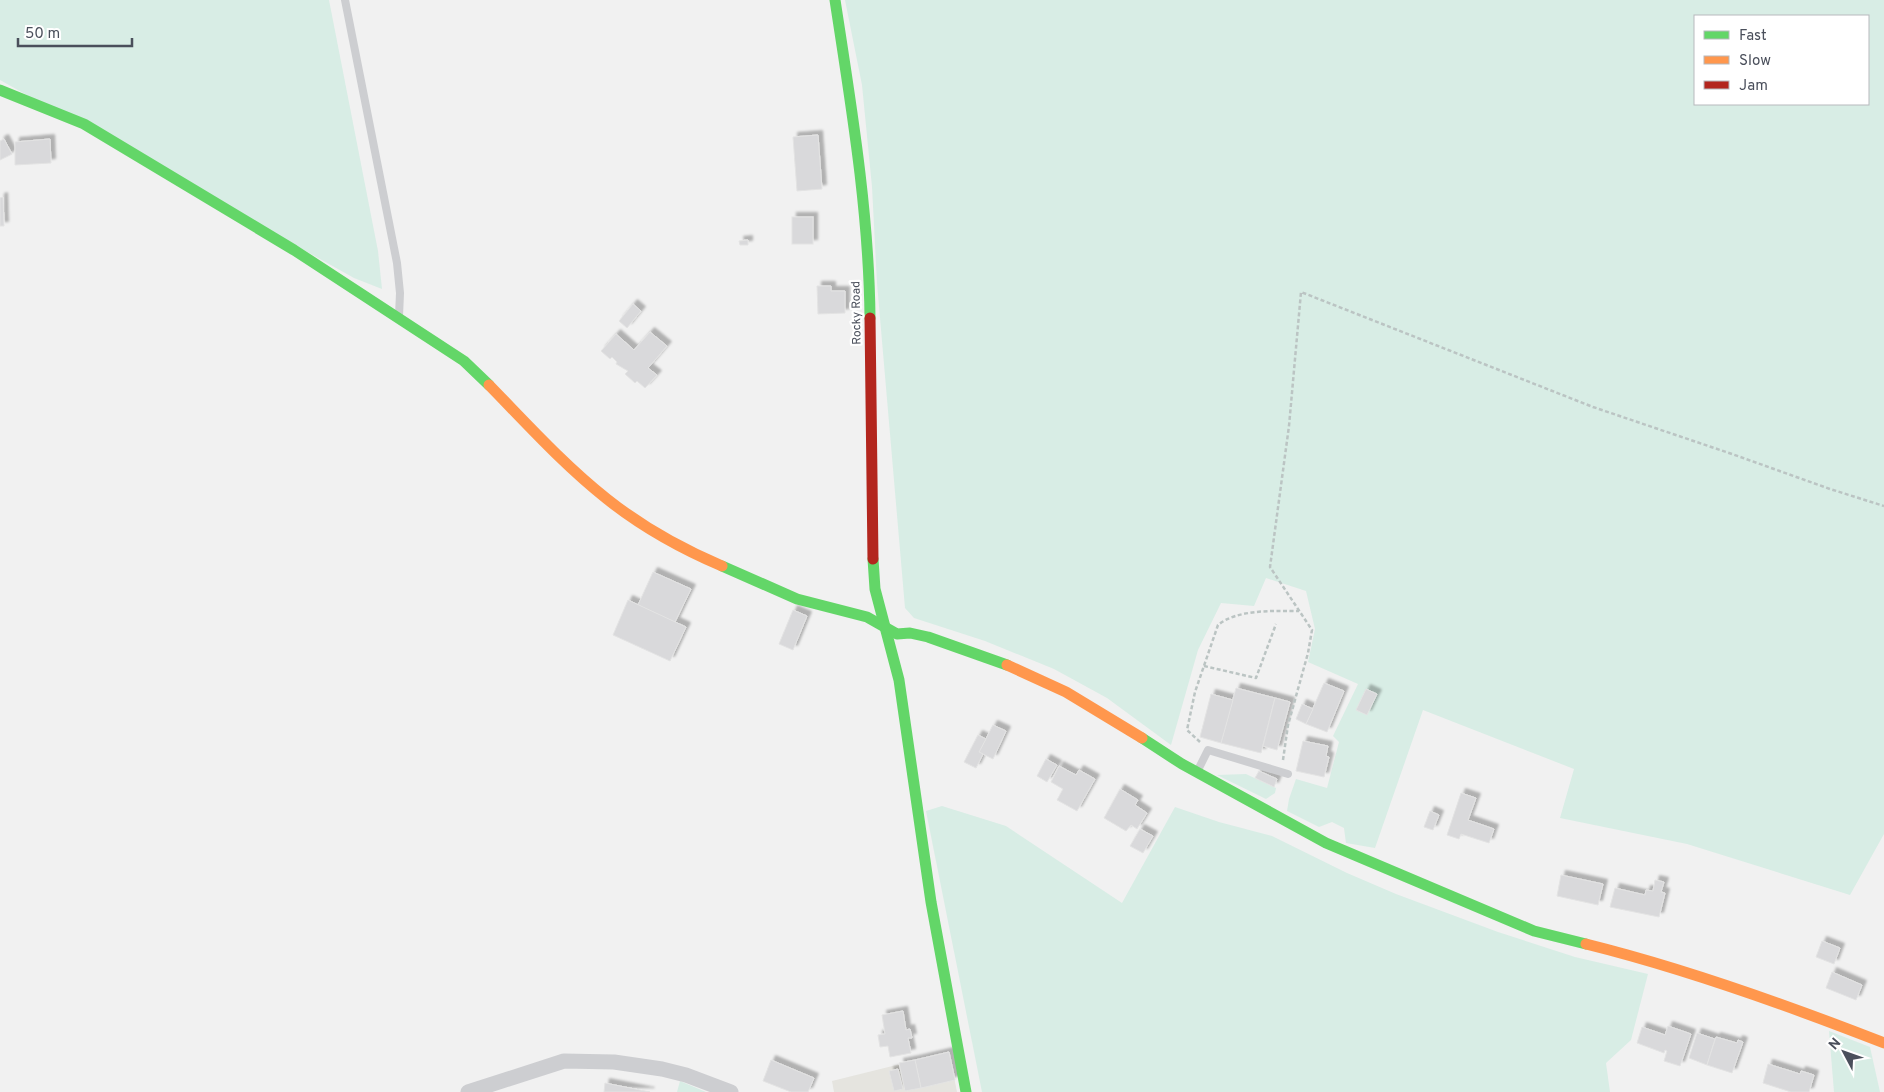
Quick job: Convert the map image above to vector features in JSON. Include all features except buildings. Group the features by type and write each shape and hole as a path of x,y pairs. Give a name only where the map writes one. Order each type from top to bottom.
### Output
{"street":[{"name":"Rocky Road","path":"835,0 858,147 870,285 872,535 875,589 899,680 931,902 966,1092"},
{"path":"0,90 84,124 248,221 464,360 569,465 607,499 650,529 707,560 797,599 867,618 897,634 910,633 948,643 998,661 1062,690 1198,772 1326,843 1534,931 1614,951 1678,970 1813,1015 1884,1043"},
{"path":"468,1092 564,1061 614,1062 662,1069 701,1080 731,1092"}],"lane":[{"path":"346,0 397,263 400,293 399,318"},
{"path":"1198,772 1208,750 1284,773"}],"path":[{"path":"1284,773 1288,725 1308,653 1312,630 1270,567 1289,426 1301,292 1593,407 1884,506"},
{"path":"1208,750 1187,730 1195,692 1218,625 1226,618 1263,610 1299,611"},
{"path":"1204,666 1256,678 1276,624"}],"shaded area":[{"path":"949,1052 957,1092 834,1092 832,1081"}],"green space":[{"path":"0,0 329,0 378,251 382,289 354,278 0,80"},
{"path":"845,0 1884,0 1884,834 1850,895 1687,844 1560,818 1574,769 1423,710 1375,848 1346,843 1344,828 1332,822 1319,827 1287,811 1296,779 1327,788 1339,742 1333,736 1358,684 1308,662 1315,629 1306,591 1266,578 1254,606 1221,603 1198,650 1171,745 1107,698 1054,669 985,641 914,618 905,608 877,283 872,187 862,85"},
{"path":"1246,774 1276,788 1275,793 1266,799 1217,775"},
{"path":"942,806 1006,826 1122,903 1175,807 1219,822 1272,836 1347,873 1396,894 1498,932 1575,957 1648,974 1631,1040 1606,1063 1610,1092 982,1092 926,811"},
{"path":"1829,1031 1870,1047 1880,1092 1834,1092"},
{"path":"680,1081 706,1092 677,1092"}],"traffic: fast":[{"path":"835,0 863,198 870,318"},
{"path":"0,90 84,124 294,250 464,361 489,385"},
{"path":"873,559 875,589 899,680 931,902 966,1092"},
{"path":"722,566 797,599 867,617 897,634 910,633 928,637 1007,665"},
{"path":"1142,738 1182,764 1326,843 1534,931 1586,944"}],"traffic: slow":[{"path":"489,385 561,458 607,499 662,536 722,566"},
{"path":"1007,665 1066,692 1142,738"},
{"path":"1586,944 1662,965 1736,989 1884,1043"}],"traffic: jam":[{"path":"870,318 873,559"}]}
